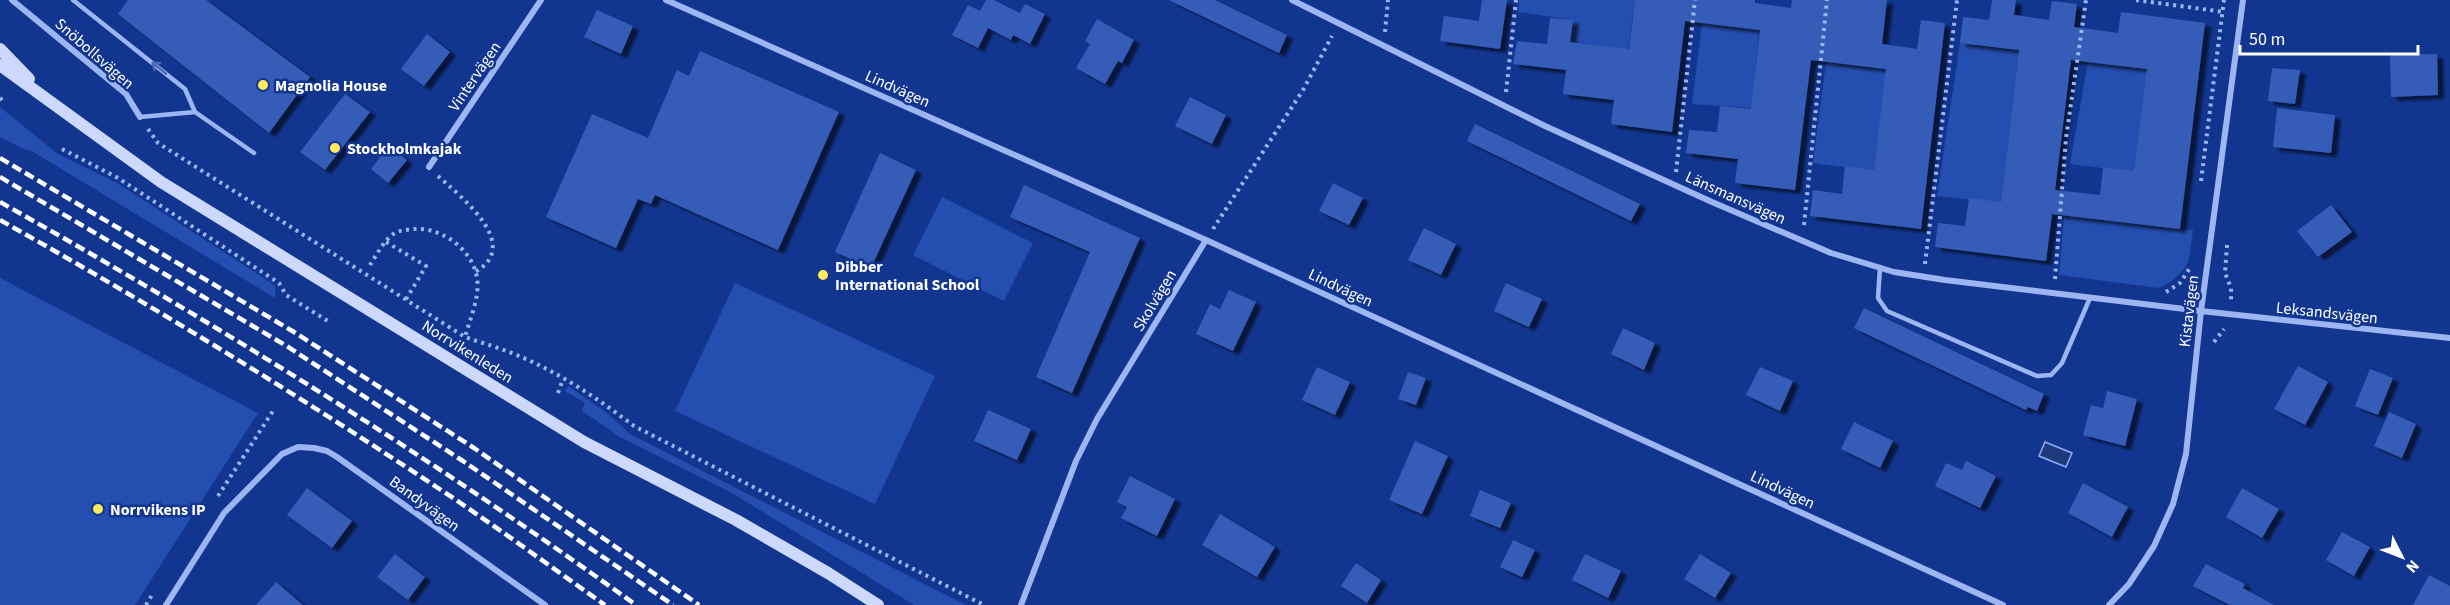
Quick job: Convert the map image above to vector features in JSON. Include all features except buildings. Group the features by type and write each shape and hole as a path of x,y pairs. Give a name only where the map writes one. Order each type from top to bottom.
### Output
{"main road":[{"name":"Norrvikenleden","path":"0,50 54,103"},
{"name":"Norrvikenleden","path":"0,65 54,103 101,141 161,182 584,442 736,520 878,605"}],"street":[{"name":"Snöbollsvägen","path":"12,0 126,94 140,117"},
{"name":"Vintervägen","path":"429,167 541,0"},
{"name":"Lindvägen","path":"666,0 1206,240 2003,605"},
{"name":"Länsmansvägen","path":"1292,0 1545,126 1831,253 1924,277 2201,311"},
{"name":"Kistavägen","path":"2109,605 2129,584 2154,546 2173,504 2186,454 2201,311 2243,0"},
{"name":"Skolvägen","path":"1021,605 1076,461 1097,419 1206,240"},
{"name":"Leksandsvägen","path":"2201,311 2450,338"},
{"name":"Bandyvägen","path":"166,605 224,513 282,454 298,447 314,447 327,451 545,605"}],"lane":[{"name":"Snöbollsvägen","path":"73,0 186,89 195,112 254,153"},
{"path":"140,117 195,112"},
{"path":"1880,267 1878,298 1887,310 2037,376 2051,375 2062,363 2090,298"}],"path":[{"path":"1383,46 1388,0"},
{"path":"1504,106 1516,0"},
{"path":"1676,173 1695,0"},
{"path":"1802,241 1827,0"},
{"path":"1924,277 1957,0"},
{"path":"2055,294 2066,138 2086,0"},
{"path":"2136,0 2242,14"},
{"path":"2201,182 2224,0"},
{"path":"1206,240 1303,90 1339,23"},
{"path":"1375,28 1395,37"},
{"path":"1496,86 1517,96"},
{"path":"0,98 4,102"},
{"path":"140,117 158,143 465,337 515,354 564,379 599,400 634,426 984,605"},
{"path":"62,149 118,178 279,283 286,295 331,323"},
{"path":"429,167 465,199 486,225 493,241 493,254 487,265 476,272"},
{"path":"1667,169 1685,178"},
{"path":"370,265 391,235 402,230 423,228 446,236 466,254 474,264 476,272 477,296 465,337"},
{"path":"386,242 426,266 405,301"},
{"path":"1914,262 1937,265"},
{"path":"2156,292 2174,288 2184,278 2193,262"},
{"path":"2055,280 2066,282"},
{"path":"558,393 564,379"},
{"path":"214,501 273,411"}],"shaded area":[{"path":"1519,0 1635,0 1628,50 1570,41 1573,20 1518,12"},
{"path":"1702,23 1759,30 1752,108 1692,104"},
{"path":"1960,43 2019,50 2001,203 1937,196"},
{"path":"1826,62 1887,69 1874,171 1813,163"},
{"path":"2088,62 2148,69 2134,172 2070,164"},
{"path":"0,107 58,154 117,183 270,282 275,286 275,298 30,150 0,137"},
{"path":"942,197 1033,243 1004,301 913,255"},
{"path":"2064,216 2193,230 2189,259 2184,269 2172,281 2159,288 2059,275"},
{"name":"Norrvikens IP","path":"0,278 258,413 135,605 0,605"},
{"path":"735,283 935,376 875,504 675,411"},
{"path":"568,386 607,413 630,434 966,605 914,605 732,493 620,437 582,411 585,403 565,391"},
{"path":"2045,442 2072,453 2066,467 2039,456"}],"railway":[{"path":"0,158 294,332 474,448 699,605"},
{"path":"0,177 285,345 463,461 673,605"},
{"path":"0,202 163,296 324,394 481,497 636,605"},
{"path":"0,220 168,317 333,420 462,504 605,605"}],"place":[{"name":"Magnolia House","path":"263,85"},
{"name":"Stockholmkajak","path":"335,148"},
{"name":"Dibber International School","path":"823,275"},
{"name":"Norrvikens IP","path":"98,509"}]}
